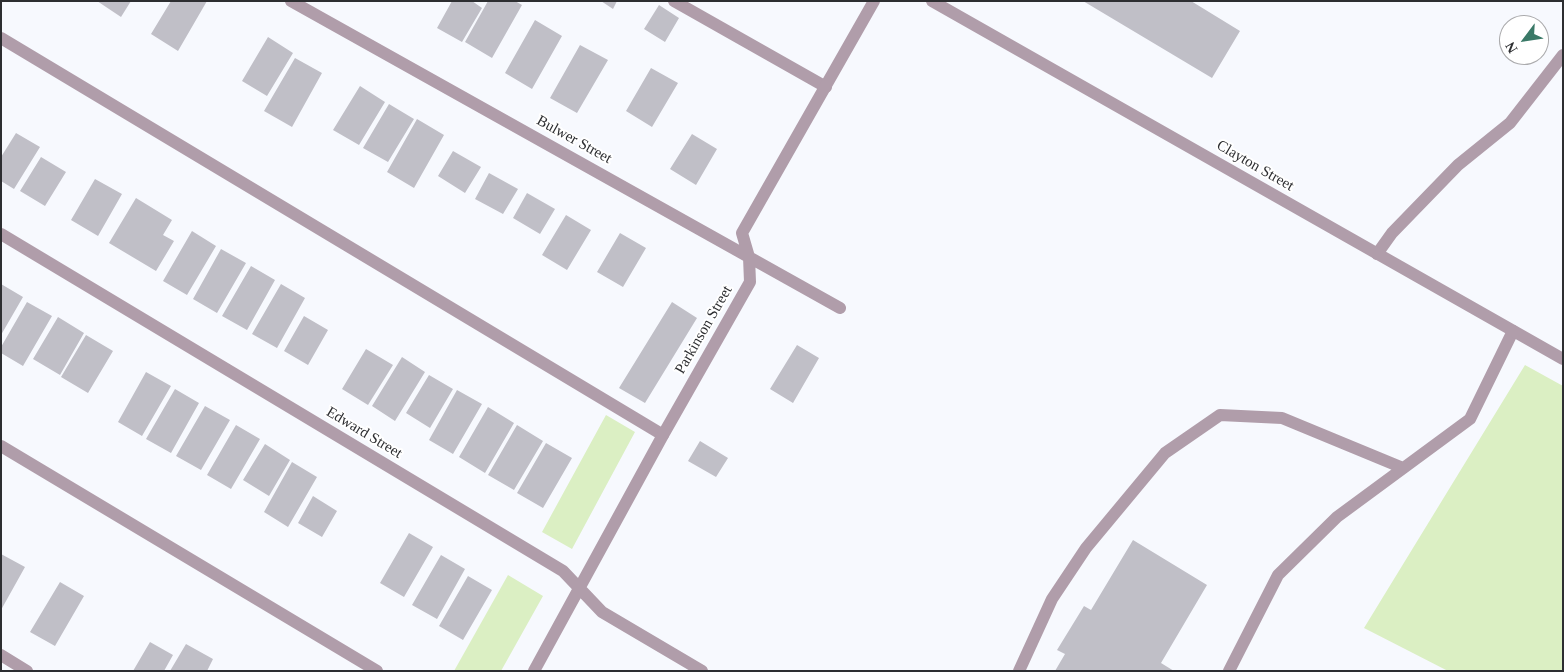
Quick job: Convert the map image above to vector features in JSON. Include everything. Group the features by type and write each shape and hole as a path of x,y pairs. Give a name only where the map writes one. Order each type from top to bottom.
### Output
{"street":[{"name":"Bulwer Street","path":"292,1 840,308"},
{"path":"674,1 826,87"},
{"name":"Parkinson Street","path":"534,671 663,435 750,282 749,257 742,233 874,1"},
{"name":"Clayton Street","path":"932,1 1563,359"},
{"path":"1,38 663,435"},
{"path":"1377,254 1392,233 1458,165 1510,123 1563,55"},
{"name":"Edward Street","path":"1,234 563,571 602,612 702,671"},
{"path":"1229,671 1278,575 1337,517 1470,419 1514,331"},
{"path":"1019,671 1052,599 1086,548 1165,453 1220,415 1282,418 1403,468"},
{"path":"1,446 377,671"},
{"path":"1,655 27,671"}],"green space":[{"path":"1525,365 1563,386 1563,671 1448,671 1364,628"},
{"path":"606,415 635,432 572,549 542,532"},
{"path":"508,575 543,596 501,671 454,671"}],"building":[{"path":"97,1 131,1 121,17"},
{"path":"171,1 207,1 178,51 151,34"},
{"path":"452,1 472,1 482,8 462,42 437,28"},
{"path":"488,1 515,1 522,5 492,58 465,42"},
{"path":"601,1 617,1 613,9"},
{"path":"1083,1 1191,1 1240,31 1212,78"},
{"path":"659,5 679,18 665,42 644,29"},
{"path":"535,20 562,36 532,89 505,73"},
{"path":"268,37 293,53 267,96 242,81"},
{"path":"580,45 608,60 577,113 550,98"},
{"path":"295,58 322,73 292,127 264,111"},
{"path":"651,68 678,83 652,127 626,111"},
{"path":"360,86 385,102 359,145 333,130"},
{"path":"389,104 414,119 388,162 363,148"},
{"path":"417,119 444,135 414,188 387,172"},
{"path":"16,133 40,147 14,189 1,181 1,157"},
{"path":"692,134 717,149 696,185 670,169"},
{"path":"453,151 481,167 465,193 438,176"},
{"path":"41,157 66,172 45,206 20,191"},
{"path":"489,173 518,189 503,214 475,199"},
{"path":"95,179 122,194 98,236 71,220"},
{"path":"527,193 555,209 540,234 513,218"},
{"path":"136,198 172,220 163,235 174,241 156,271 109,243"},
{"path":"566,215 591,230 567,270 542,255"},
{"path":"192,231 216,246 187,295 163,281"},
{"path":"620,233 646,248 623,287 597,272"},
{"path":"221,249 246,263 217,313 193,299"},
{"path":"251,266 275,280 247,330 222,316"},
{"path":"1,284 23,297 1,335"},
{"path":"281,284 305,298 277,348 252,334"},
{"path":"27,302 52,316 23,366 1,353 1,347"},
{"path":"672,302 697,318 645,403 619,388"},
{"path":"304,316 328,330 308,365 284,351"},
{"path":"58,317 84,333 60,375 33,359"},
{"path":"86,335 113,351 88,393 61,377"},
{"path":"797,345 819,358 793,403 770,389"},
{"path":"366,349 393,365 368,405 342,389"},
{"path":"402,357 425,372 395,421 372,406"},
{"path":"146,372 171,386 142,436 118,422"},
{"path":"429,375 453,389 430,428 406,413"},
{"path":"175,389 199,403 171,453 146,439"},
{"path":"457,390 482,404 453,454 429,440"},
{"path":"205,406 230,420 201,470 176,456"},
{"path":"488,407 514,423 485,473 459,457"},
{"path":"236,425 260,439 231,489 207,475"},
{"path":"517,425 543,441 514,490 488,475"},
{"path":"700,441 728,458 716,477 688,461"},
{"path":"546,443 572,458 543,508 517,493"},
{"path":"265,444 290,460 269,496 243,480"},
{"path":"292,462 317,477 288,527 264,512"},
{"path":"313,496 337,511 322,537 298,523"},
{"path":"409,533 433,547 404,597 380,583"},
{"path":"1133,540 1207,585 1161,663 1174,671 1055,671 1065,654 1057,650 1084,606 1091,610"},
{"path":"1,554 25,567 1,610"},
{"path":"441,555 465,569 437,619 412,605"},
{"path":"468,576 492,590 463,640 439,626"},
{"path":"60,582 84,596 55,646 30,632"},
{"path":"150,642 173,655 164,671 133,671"},
{"path":"186,644 213,659 207,671 170,671"}]}
